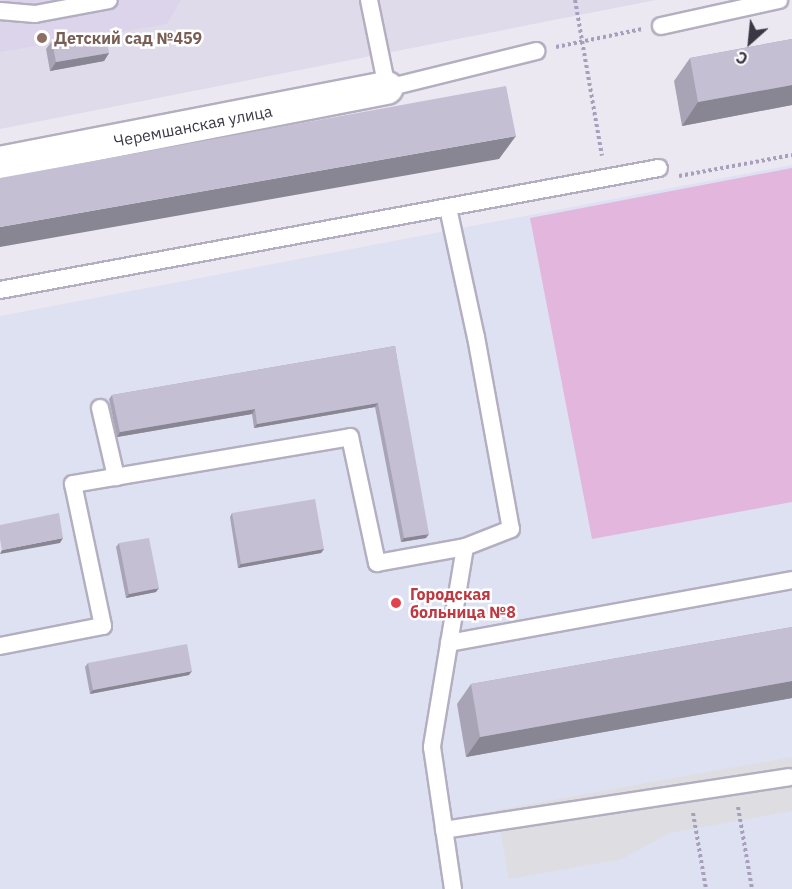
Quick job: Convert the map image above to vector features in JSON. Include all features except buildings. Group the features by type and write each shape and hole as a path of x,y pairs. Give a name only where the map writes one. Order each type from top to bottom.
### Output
{"street":[{"name":"Черемшанская улица","path":"0,164 387,88"}],"lane":[{"path":"0,11 35,14 109,0"},
{"path":"369,0 387,88 537,51"},
{"path":"661,26 779,0"},
{"path":"0,290 659,168"},
{"path":"0,646 103,626 74,484 350,437 377,563 465,547 511,529 448,208"},
{"path":"100,408 117,477"},
{"path":"453,889 432,747 465,547"},
{"path":"449,643 792,580"},
{"path":"444,830 789,777"}],"path":[{"path":"575,0 606,178"},
{"path":"537,51 661,26"},
{"path":"734,786 752,889"},
{"path":"689,794 706,889"}],"shaded area":[{"path":"0,0 656,0 0,129"},
{"name":"Детский сад №459","path":"0,0 181,0 167,24 0,52"},
{"name":"Городская больница №8","path":"792,165 792,889 0,889 0,316"},
{"path":"792,168 792,502 592,539 530,218"},
{"path":"792,757 792,811 669,833 622,859 509,879 497,810"}],"place":[{"name":"Детский сад №459","path":"42,38"},
{"name":"Городская больница №8","path":"396,603"}]}
